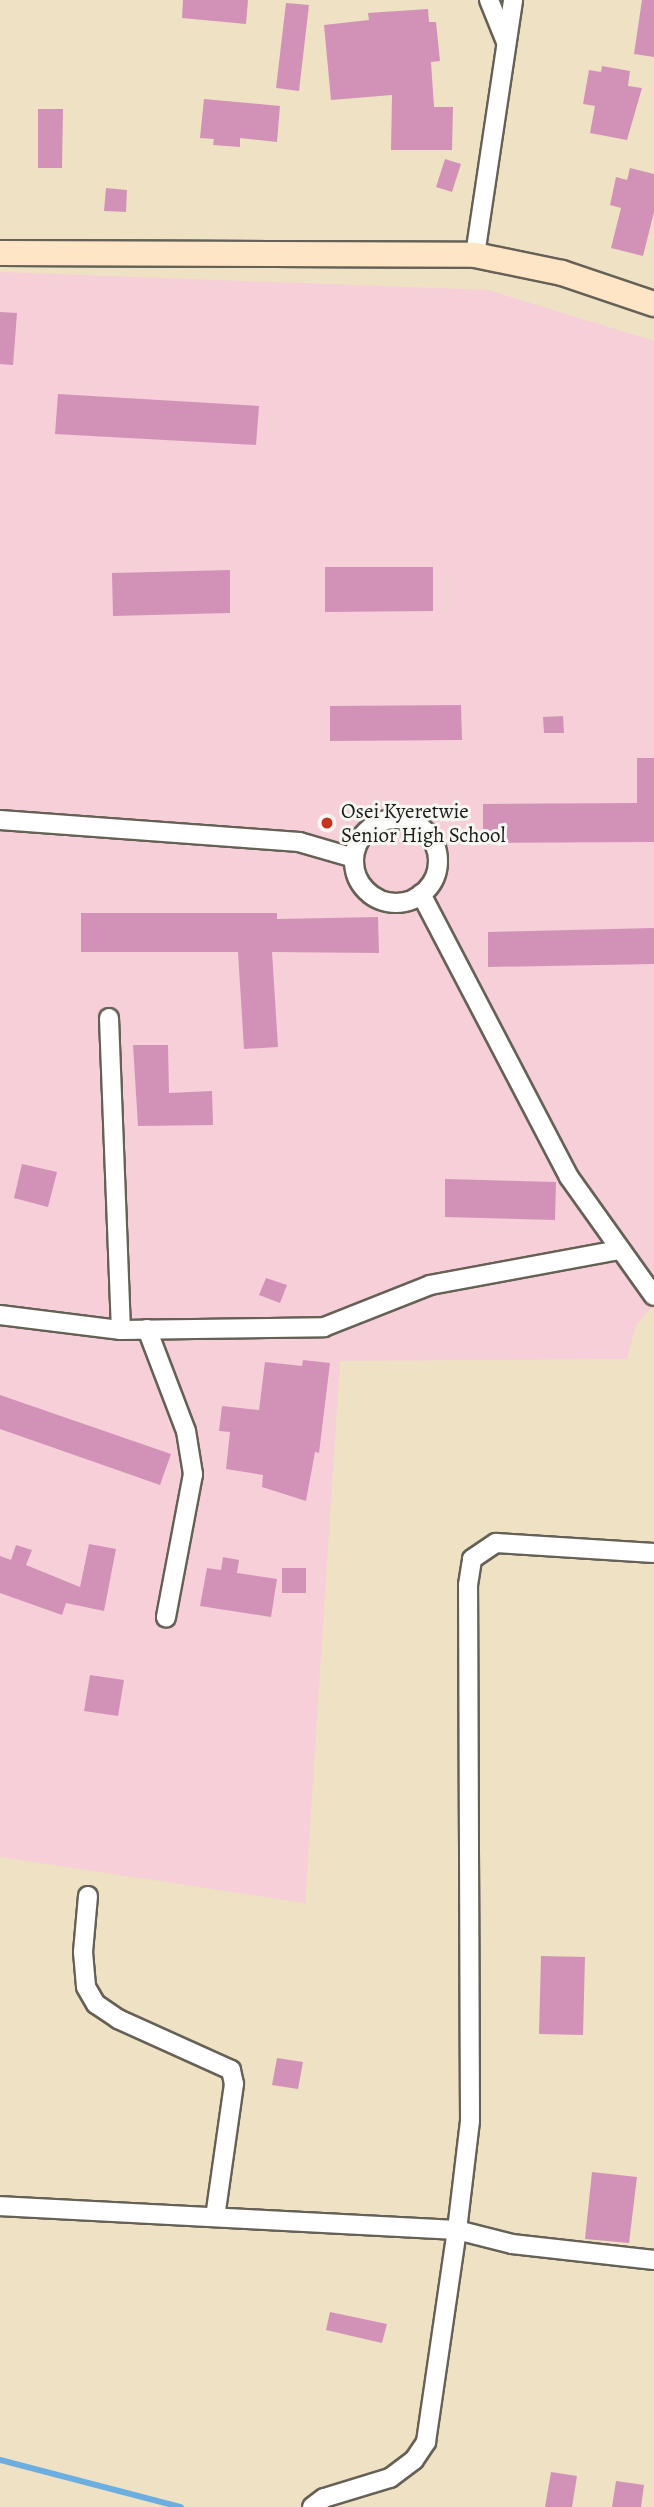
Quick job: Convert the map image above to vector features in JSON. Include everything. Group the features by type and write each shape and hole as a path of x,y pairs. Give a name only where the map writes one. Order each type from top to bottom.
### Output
{"street":[{"path":"489,0 506,44"},
{"path":"475,255 513,0"},
{"path":"0,253 475,255 562,272 654,303"},
{"path":"0,820 299,842 354,858"},
{"path":"381,822 416,825 437,852 435,876 421,894 398,903 376,898 359,881 354,858 362,836 381,822"},
{"path":"421,894 569,1177 654,1296"},
{"path":"109,1018 121,1329"},
{"path":"0,1315 121,1329 324,1327 430,1284 619,1250"},
{"path":"146,1329 186,1431 193,1474 166,1617"},
{"path":"312,2507 324,2498 390,2478 414,2460 426,2442 470,2121 468,1585 472,1559 496,1543 654,1553"},
{"path":"88,1896 84,1964 86,1987 96,2004 118,2019 231,2070 234,2084 215,2217"},
{"path":"0,2206 457,2230 512,2244 654,2260"}],"shaded area":[{"name":"Osei Kyeretwie Senior High School","path":"0,272 488,290 654,341 654,1305 636,1325 627,1359 340,1361 305,1903 0,1857"}],"building":[{"path":"183,0 248,0 246,24 182,18"},
{"path":"642,0 654,0 654,57 634,54"},
{"path":"286,3 309,5 299,91 276,88"},
{"path":"428,9 429,22 436,22 440,61 431,62 434,107 453,107 452,150 391,150 392,95 331,100 324,25 369,20 368,13"},
{"path":"602,66 630,71 628,86 642,88 627,140 590,133 595,106 583,104 589,70 601,72"},
{"path":"204,99 280,106 277,142 240,138 240,147 213,145 214,139 200,138"},
{"path":"38,109 63,109 62,168 38,168"},
{"path":"445,159 461,164 452,192 436,187"},
{"path":"630,168 654,174 654,212 643,256 611,248 621,208 610,205 616,177 627,180"},
{"path":"106,188 127,190 126,212 104,211"},
{"path":"0,312 17,313 13,365 0,364"},
{"path":"58,394 259,406 256,445 55,434"},
{"path":"325,567 433,567 433,611 325,612"},
{"path":"230,570 230,613 113,616 112,573"},
{"path":"461,705 462,740 330,741 330,706"},
{"path":"563,716 564,733 544,733 543,717"},
{"path":"637,758 654,758 654,842 483,843 483,804 637,803"},
{"path":"81,913 277,913 277,919 378,917 379,953 272,952 278,1047 244,1049 238,952 81,952"},
{"path":"654,928 654,964 488,967 488,932"},
{"path":"133,1045 168,1045 169,1093 212,1091 213,1125 138,1126"},
{"path":"22,1164 57,1172 48,1207 14,1198"},
{"path":"445,1179 556,1182 555,1220 445,1217"},
{"path":"266,1278 287,1285 280,1303 259,1295"},
{"path":"303,1360 330,1363 319,1453 315,1452 306,1501 262,1487 263,1475 226,1469 230,1432 219,1431 222,1406 259,1410 265,1362 302,1366"},
{"path":"0,1395 171,1454 160,1485 0,1429"},
{"path":"89,1544 116,1549 104,1611 66,1603 62,1615 0,1593 0,1556 11,1560 16,1545 32,1550 26,1565 80,1587"},
{"path":"223,1557 239,1560 237,1573 277,1579 271,1617 200,1606 207,1568 221,1570"},
{"path":"282,1568 306,1568 306,1593 282,1593"},
{"path":"90,1675 124,1680 118,1716 84,1711"},
{"path":"541,1956 585,1957 583,2035 539,2034"},
{"path":"277,2058 303,2062 298,2089 272,2085"},
{"path":"592,2172 637,2177 629,2243 585,2239"},
{"path":"330,2312 387,2324 382,2343 326,2330"},
{"path":"551,2472 577,2476 572,2507 545,2507"},
{"path":"616,2481 644,2485 641,2507 612,2507"}],"waterway":[{"path":"0,2460 181,2507"}],"place":[{"name":"Osei Kyeretwie Senior High School","path":"327,823"}]}
